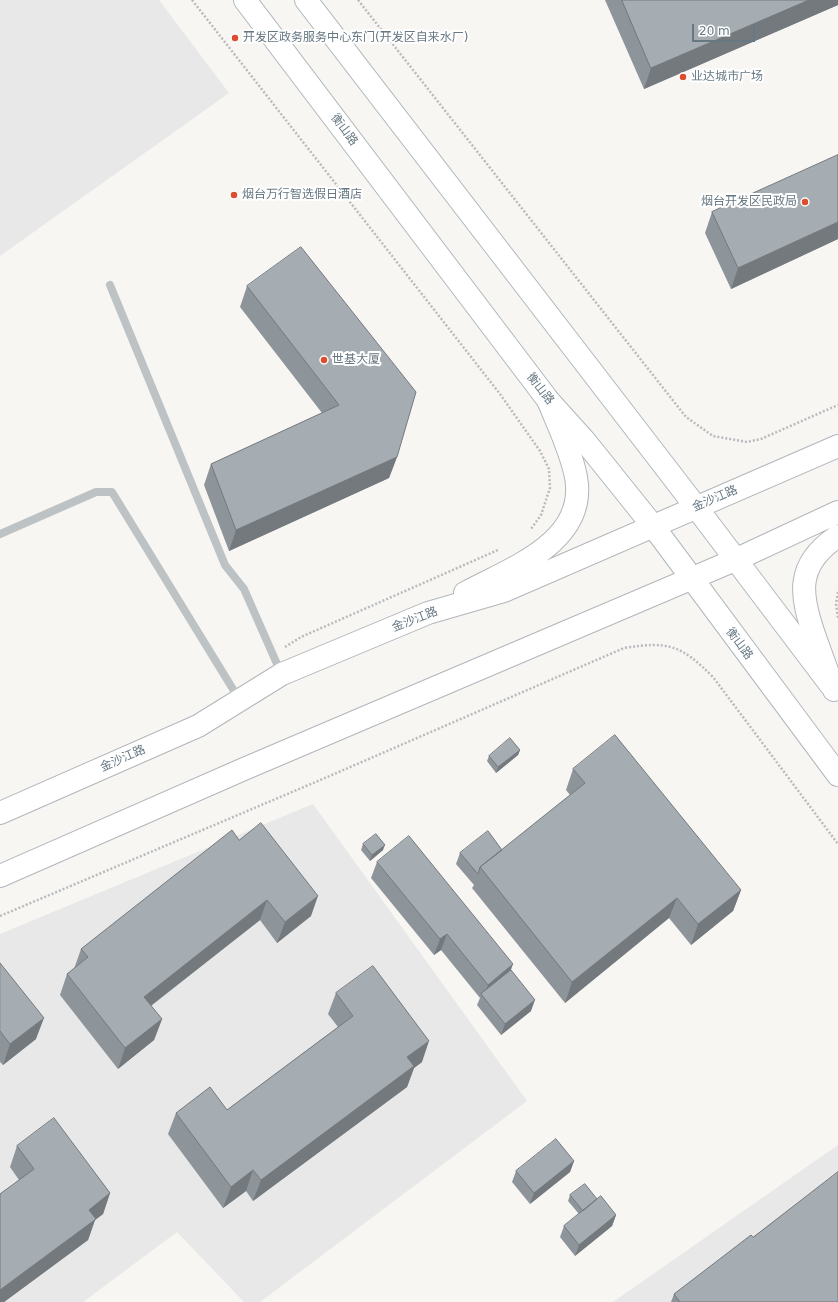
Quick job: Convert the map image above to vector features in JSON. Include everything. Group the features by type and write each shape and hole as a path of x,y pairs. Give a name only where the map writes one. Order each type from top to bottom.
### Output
{"main road":[{"name":"衡山路","path":"245,0 548,400 584,440 652,526 838,775"},
{"path":"306,0 696,507 836,692"},
{"path":"428,613 532,557 551,544 565,530 574,515 578,504 576,478 548,400"},
{"name":"金沙江路","path":"0,812 198,726 240,700 277,664 428,613 504,591 838,446"},
{"path":"0,876 251,766 735,560 838,512"},
{"path":"836,692 806,614 804,584 808,567 824,545 838,536"}],"lane":[{"path":"110,285 225,566 244,588 277,664"},
{"path":"0,534 96,492 112,492 240,700"}],"path":[{"path":"192,0 500,394 540,451 549,469 550,488 541,515 527,533"},
{"path":"358,0 686,416 713,436 747,442 761,438 838,405"},
{"path":"277,664 302,637 501,548"},
{"path":"838,592 836,604 838,618"},
{"path":"0,916 325,778 624,648 648,644 678,648 694,658 713,677 838,844"}],"shaded area":[{"path":"0,0 159,0 229,93 0,256"},
{"path":"313,804 527,1101 260,1302 244,1302 177,1232 83,1302 0,1302 0,934"},
{"path":"838,1145 838,1302 613,1302"}],"building":[{"path":"622,0 809,0 651,68"},
{"name":"烟台开发区民政局","path":"838,155 838,222 738,268 712,212"},
{"name":"世基大厦","path":"301,247 416,392 397,457 236,530 211,464 339,405 247,286"},
{"path":"615,735 741,890 698,924 677,898 572,982 480,867 585,783 573,769"},
{"path":"510,738 520,750 498,767 489,756"},
{"path":"261,823 318,896 285,922 267,900 144,997 162,1019 125,1048 67,974 88,957 81,949 232,830 239,840"},
{"path":"488,831 502,850 480,867 478,874 460,853"},
{"path":"376,834 385,845 372,855 363,844"},
{"path":"409,836 513,964 488,985 447,934 440,939 377,862"},
{"path":"0,963 44,1018 10,1044 0,1031"},
{"path":"373,966 429,1041 407,1057 414,1066 261,1180 253,1170 231,1187 176,1113 210,1087 227,1110 353,1016 336,993"},
{"path":"511,970 535,1000 505,1024 481,994"},
{"path":"54,1118 110,1193 89,1210 96,1219 0,1290 0,1194 34,1169 17,1146"},
{"path":"556,1139 574,1161 534,1193 516,1171"},
{"path":"838,1172 838,1302 680,1302 674,1294 751,1235 753,1237"},
{"path":"585,1184 597,1199 583,1211 570,1195"},
{"path":"601,1196 616,1215 579,1245 564,1226"}],"place":[{"name":"开发区政务服务中心东门(开发区自来水厂)","path":"235,38"},
{"name":"业达城市广场","path":"683,77"},
{"name":"烟台万行智选假日酒店","path":"234,195"},
{"name":"烟台开发区民政局","path":"805,202"},
{"name":"世基大厦","path":"324,360"}]}
